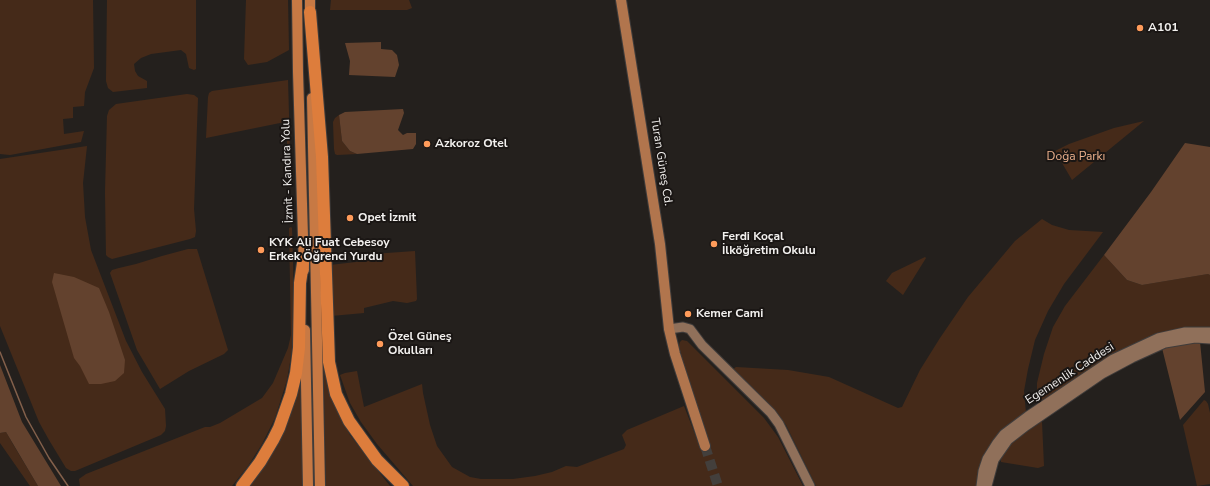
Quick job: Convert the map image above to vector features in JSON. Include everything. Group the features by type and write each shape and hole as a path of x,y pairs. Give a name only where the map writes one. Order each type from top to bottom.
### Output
{"highway":[{"name":"İzmit - Kandıra Yolu","path":"297,0 308,486"},
{"name":"İzmit - Kandıra Yolu","path":"310,6 320,486"},
{"path":"310,6 322,157 328,362 336,394 349,421 377,460 401,484"},
{"path":"242,486 270,446 279,428 291,394 299,348 300,283 304,263"}],"main road":[{"name":"Turan Güneş Cd.","path":"622,0 660,244 670,329 675,354 705,446"},
{"path":"670,329 683,327 690,328 702,346 779,424 810,486"},
{"name":"Egemenlik Caddesi","path":"981,486 983,471 988,459 1004,434 1083,378 1113,359 1158,338 1185,332 1210,332"},
{"name":"Egemenlik Caddesi","path":"987,486 994,460 1008,440 1102,374 1146,351 1165,343 1195,338 1210,338"}],"green space":[{"path":"0,0 93,0 94,68 85,92 84,106 73,107 73,118 63,119 64,134 84,131 81,142 10,155 0,154"},
{"path":"107,0 196,0 196,69 194,70 189,68 186,54 181,50 151,54 141,58 134,64 135,71 138,76 147,81 147,88 113,92 108,88 106,81"},
{"path":"246,0 288,0 289,50 267,62 248,65 244,59"},
{"path":"331,0 409,0 412,8 407,10 330,10"},
{"path":"288,80 290,149 287,148 287,126 285,122 206,138 209,93 212,91"},
{"path":"187,94 194,95 198,98 194,209 196,231 195,237 112,259 106,255 105,192 107,116 109,110 116,104"},
{"path":"339,115 342,141 350,151 357,154 335,154 333,122"},
{"name":"Doğa Parkı","path":"1144,121 1072,180 1055,151 1069,144 1114,128"},
{"path":"87,146 83,183 85,217 91,250 126,341 142,372 165,409 166,426 165,431 161,435 75,471 71,471 66,468 39,422 0,326 0,159"},
{"path":"1042,219 1052,225 1069,230 1103,232 1064,284 1048,311 1035,340 1028,369 1024,391 1026,413 977,486 816,486 786,425 776,413 732,370 736,367 788,370 829,377 898,408 902,407 920,370 968,297 1015,241"},
{"path":"291,227 294,338 287,380 275,418 262,444 248,466 232,486 80,486 79,479 86,474 205,427 210,427 220,423 262,398 273,383 288,348 291,335 289,228"},
{"path":"188,249 197,249 228,350 224,354 189,371 160,389 137,350 110,273 112,270"},
{"path":"415,251 416,301 407,303 393,301 364,308 364,313 331,316 330,265 373,260 373,254"},
{"path":"1104,255 1127,280 1142,285 1208,274 1210,275 1210,328 1173,330 1158,334 1041,403 1037,394 1037,383 1044,354 1053,327 1065,306"},
{"path":"925,257 926,258 903,295 886,281 892,273"},
{"path":"682,340 687,341 764,418 778,437 803,486 413,486 377,444 361,422 350,403 340,375 357,371 364,407 422,384 430,425 437,446 452,467 470,477 481,479 513,479 552,472 566,466 577,467 624,449 626,445 622,435 627,430 684,406 700,447 710,444 680,359 678,348"},
{"path":"323,347 326,375 336,408 350,435 390,486 326,486"},
{"path":"301,359 303,403 303,486 249,486 275,449 289,417"},
{"path":"1204,400 1208,404 1210,413 1210,484 1197,486 1183,425"},
{"path":"1042,422 1044,466 1038,468 1001,462 1001,459 1011,444"},
{"path":"6,432 38,486 30,486 0,443 0,433"}],"shaded area":[{"path":"381,42 381,49 392,50 397,55 399,65 395,77 349,75 350,61 345,43"},
{"path":"403,109 404,113 398,130 403,135 407,133 416,133 416,144 413,149 357,154 350,151 342,141 339,115 345,112"},
{"path":"1185,143 1210,147 1210,275 1208,274 1142,285 1127,280 1104,255"},
{"path":"54,273 74,277 99,288 109,312 125,360 124,373 115,381 101,384 89,384 74,358 52,282"},
{"path":"1200,342 1205,392 1180,420 1162,348"},
{"path":"0,365 22,422 61,486 38,486 6,432 0,433"}],"waterway":[{"path":"0,352 26,417 49,458 68,486"}],"tunnel":[{"path":"705,446 718,486"}],"place":[{"name":"A101","path":"1140,28"},
{"name":"Azkoroz Otel","path":"427,144"},
{"name":"Opet İzmit","path":"350,218"},
{"name":"Ferdi Koçal İlköğretim Okulu","path":"714,244"},
{"name":"KYK Ali Fuat Cebesoy Erkek Öğrenci Yurdu","path":"261,250"},
{"name":"Kemer Cami","path":"688,314"},
{"name":"Özel Güneş Okulları","path":"380,344"}]}
